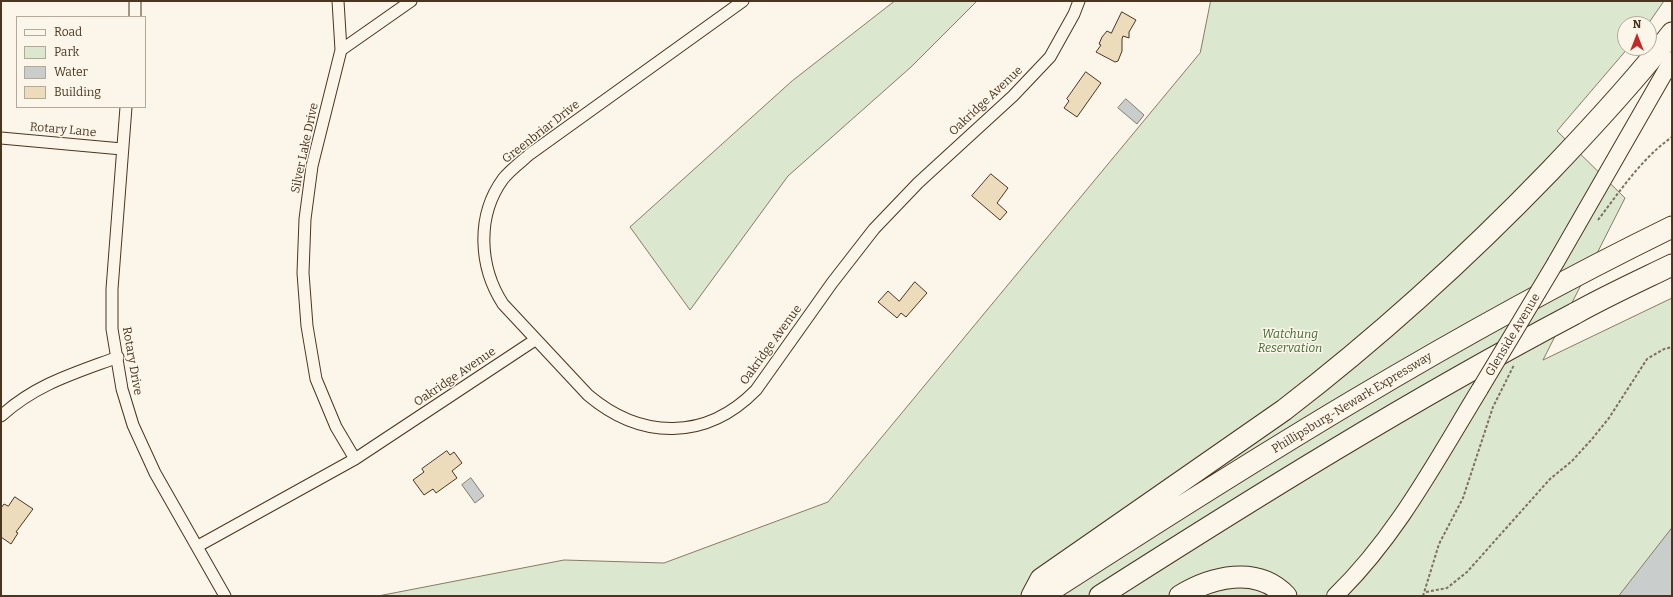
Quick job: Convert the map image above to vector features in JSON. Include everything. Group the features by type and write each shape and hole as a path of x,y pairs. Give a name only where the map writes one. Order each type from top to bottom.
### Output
{"highway":[{"path":"1032,596 1041,579 1284,410 1320,382 1420,298 1505,217 1562,158 1612,105 1672,33"},
{"name":"Phillipsburg-Newark Expressway","path":"1042,596 1193,498 1375,388 1598,264 1672,228"},
{"path":"1100,596 1209,526 1402,408 1575,313 1672,265"},
{"path":"1180,596 1211,581 1241,577 1263,582 1276,588 1286,596"}],"main road":[{"name":"Glenside Avenue","path":"1335,596 1356,575 1396,524 1480,389 1556,262 1672,60"}],"street":[{"path":"135,1 135,16"},
{"name":"Silver Lake Drive","path":"338,1 341,50 312,166 305,219 303,273 307,326 316,379 336,427 355,459"},
{"path":"341,50 411,1"},
{"name":"Greenbriar Drive","path":"535,340 503,304 493,286 486,265 484,241 486,214 490,202 503,179 530,154 743,1"},
{"name":"Oakridge Avenue","path":"198,546 355,459 535,340 603,408 629,420 655,427 682,428 712,421 732,411 756,390 832,283 874,230 918,183 1013,96 1050,57 1074,14 1079,1"},
{"name":"Rotary Drive","path":"126,108 112,289 112,329 118,357 122,389 133,425 155,473 198,546 225,596"},
{"name":"Rotary Lane","path":"1,138 122,149"},
{"path":"1,416 28,394 49,382 118,357"}],"path":[{"path":"1596,221 1628,180 1663,144 1672,137"},
{"path":"1426,592 1446,588 1467,572 1550,479 1572,461 1592,439 1608,418 1647,359 1664,349 1672,347"},
{"path":"1423,596 1426,592 1439,544 1463,498 1493,408 1500,393"}],"green space":[{"path":"895,1 977,1 911,67 788,176 690,310 630,227 792,81"},
{"name":"Watchung Reservation","path":"1211,1 1664,1 1654,16 1617,16 1617,56 1621,56 1557,131 1625,198 1543,360 1672,298 1672,596 378,596 564,560 664,563 828,502 1200,53"}],"water":[{"path":"1126,99 1144,115 1137,124 1118,108"},
{"path":"471,478 484,496 475,503 462,485"},
{"path":"1672,528 1672,596 1619,596"}],"building":[{"path":"1122,12 1136,20 1129,32 1129,38 1123,36 1122,51 1118,61 1115,62 1096,52 1101,45 1099,44 1102,37 1107,31 1111,33"},
{"path":"1086,72 1101,83 1077,117 1064,108 1069,101 1067,99"},
{"path":"991,174 1008,188 997,203 1007,212 1000,220 972,196"},
{"path":"915,282 927,293 906,317 901,313 897,318 878,302 888,291 899,301"},
{"path":"447,451 450,455 454,452 462,463 452,471 457,478 436,493 433,489 424,495 413,480 424,472 422,469"},
{"path":"15,497 33,509 16,532 18,533 11,544 1,537 1,508 4,504 8,506"}]}
